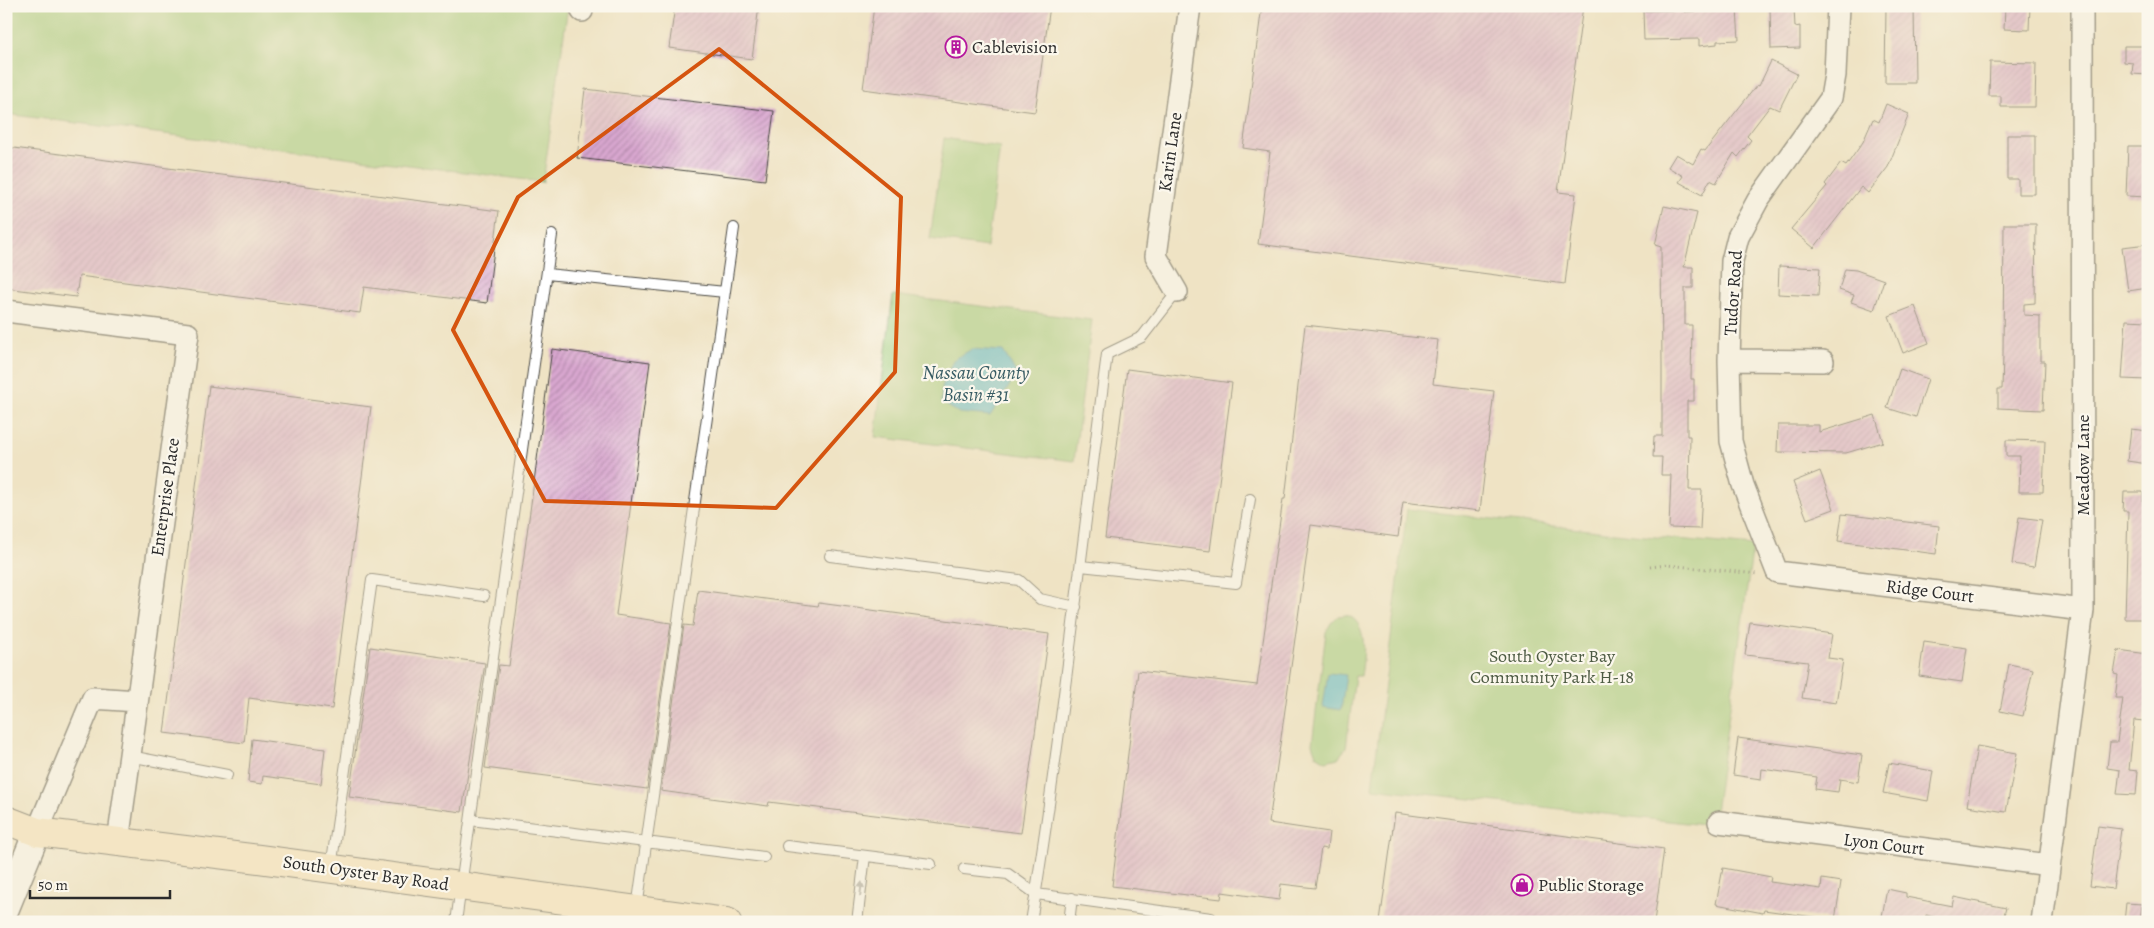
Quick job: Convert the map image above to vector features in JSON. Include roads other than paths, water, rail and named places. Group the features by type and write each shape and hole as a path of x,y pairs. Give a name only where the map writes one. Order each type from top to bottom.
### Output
{"main road":[{"name":"South Oyster Bay Road","path":"6,820 37,832 461,886 636,910 683,919 727,922"}],"street":[{"name":"Karin Lane","path":"1177,292 1156,256 1190,6"},
{"name":"Tudor Road","path":"1777,572 1743,484 1731,441 1732,262 1738,237 1758,200 1831,98 1835,75 1838,6"},
{"name":"Meadow Lane","path":"2042,922 2083,610 2082,6"},
{"name":"Enterprise Place","path":"6,310 188,334 118,842"},
{"path":"1730,360 1823,361"},
{"name":"Ridge Court","path":"1777,572 2083,610"},
{"path":"6,908 93,698 137,701"},
{"name":"Lyon Court","path":"1719,822 2049,865"},
{"path":"6,828 37,832"}],"lane":[{"path":"636,910 734,228"},
{"path":"456,922 552,235"},
{"path":"547,274 725,292"},
{"path":"1031,922 1076,607 1107,354 1142,337 1177,292"},
{"path":"1081,566 1236,582 1250,499"},
{"path":"830,556 1019,580 1040,599 1076,607"},
{"path":"331,869 372,580 484,596"},
{"path":"130,756 227,774"},
{"path":"471,820 764,856"},
{"path":"787,846 931,864"},
{"path":"857,922 865,856"},
{"path":"964,869 1008,874 1036,894 1211,918"},
{"path":"1069,922 1072,898"}],"water":[{"name":"Nassau County Basin #31","path":"972,349 1003,351 1017,374 990,416 959,413 941,402 942,387 953,360"},
{"path":"1328,673 1346,675 1341,710 1323,707"}],"place":[{"name":"Cablevision","path":"956,47"},
{"name":"Public Storage","path":"1522,885"}],"park label":[{"name":"South Oyster Bay Community Park H-18","path":"1552,666"}]}
